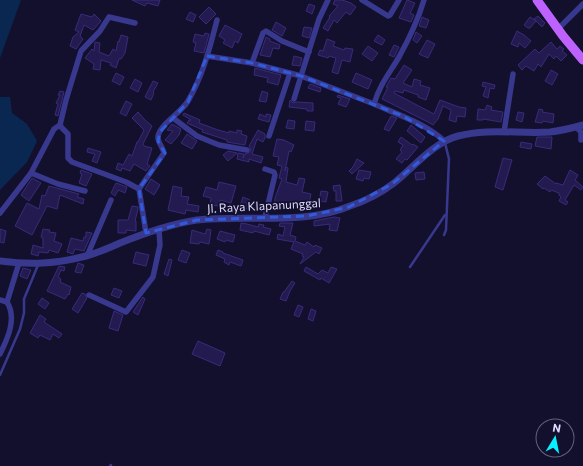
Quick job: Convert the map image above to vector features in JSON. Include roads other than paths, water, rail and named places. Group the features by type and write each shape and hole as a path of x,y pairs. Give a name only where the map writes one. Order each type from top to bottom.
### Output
{"main road":[{"path":"537,0 583,60"}],"street":[{"path":"294,99 319,19 328,0"},
{"path":"362,0 388,16 399,0"},
{"path":"374,104 381,86 399,58 424,0"},
{"path":"558,29 583,4"},
{"path":"0,214 30,174 54,129 60,124 81,51 100,31 109,17 135,23"},
{"path":"146,233 139,189 163,155 164,151 158,141 158,136 165,124 188,102 207,56 217,20"},
{"path":"252,63 263,33 266,31 282,41 309,52"},
{"path":"207,56 252,63 301,76 403,116 435,134 444,141"},
{"path":"269,136 290,73"},
{"path":"504,132 513,74"},
{"path":"173,118 197,136 219,145 247,150"},
{"path":"60,124 68,134 68,158 72,162 126,182 139,189"},
{"path":"579,126 581,140"},
{"name":"Jl. Raya Klapanunggal","path":"0,261 38,264 87,256 146,233 197,220 307,216 326,213 349,207 374,196 392,184 444,141 456,136 492,131 550,132 579,126"},
{"path":"265,169 275,173 265,218"},
{"path":"30,174 58,184 85,191"},
{"path":"87,256 111,200"},
{"path":"89,295 126,312 153,277 160,245 159,229"},
{"path":"7,302 19,263"},
{"path":"0,300 7,302 11,308 12,319 0,354"}],"lane":[{"path":"444,141 449,159 446,230 444,235"},
{"path":"410,267 446,215"},
{"path":"0,375 20,329 24,313 24,299 38,264"}],"water":[{"path":"0,0 21,0 0,58"},
{"path":"0,97 10,97 12,113 27,124 37,141 27,162 0,190"}]}
